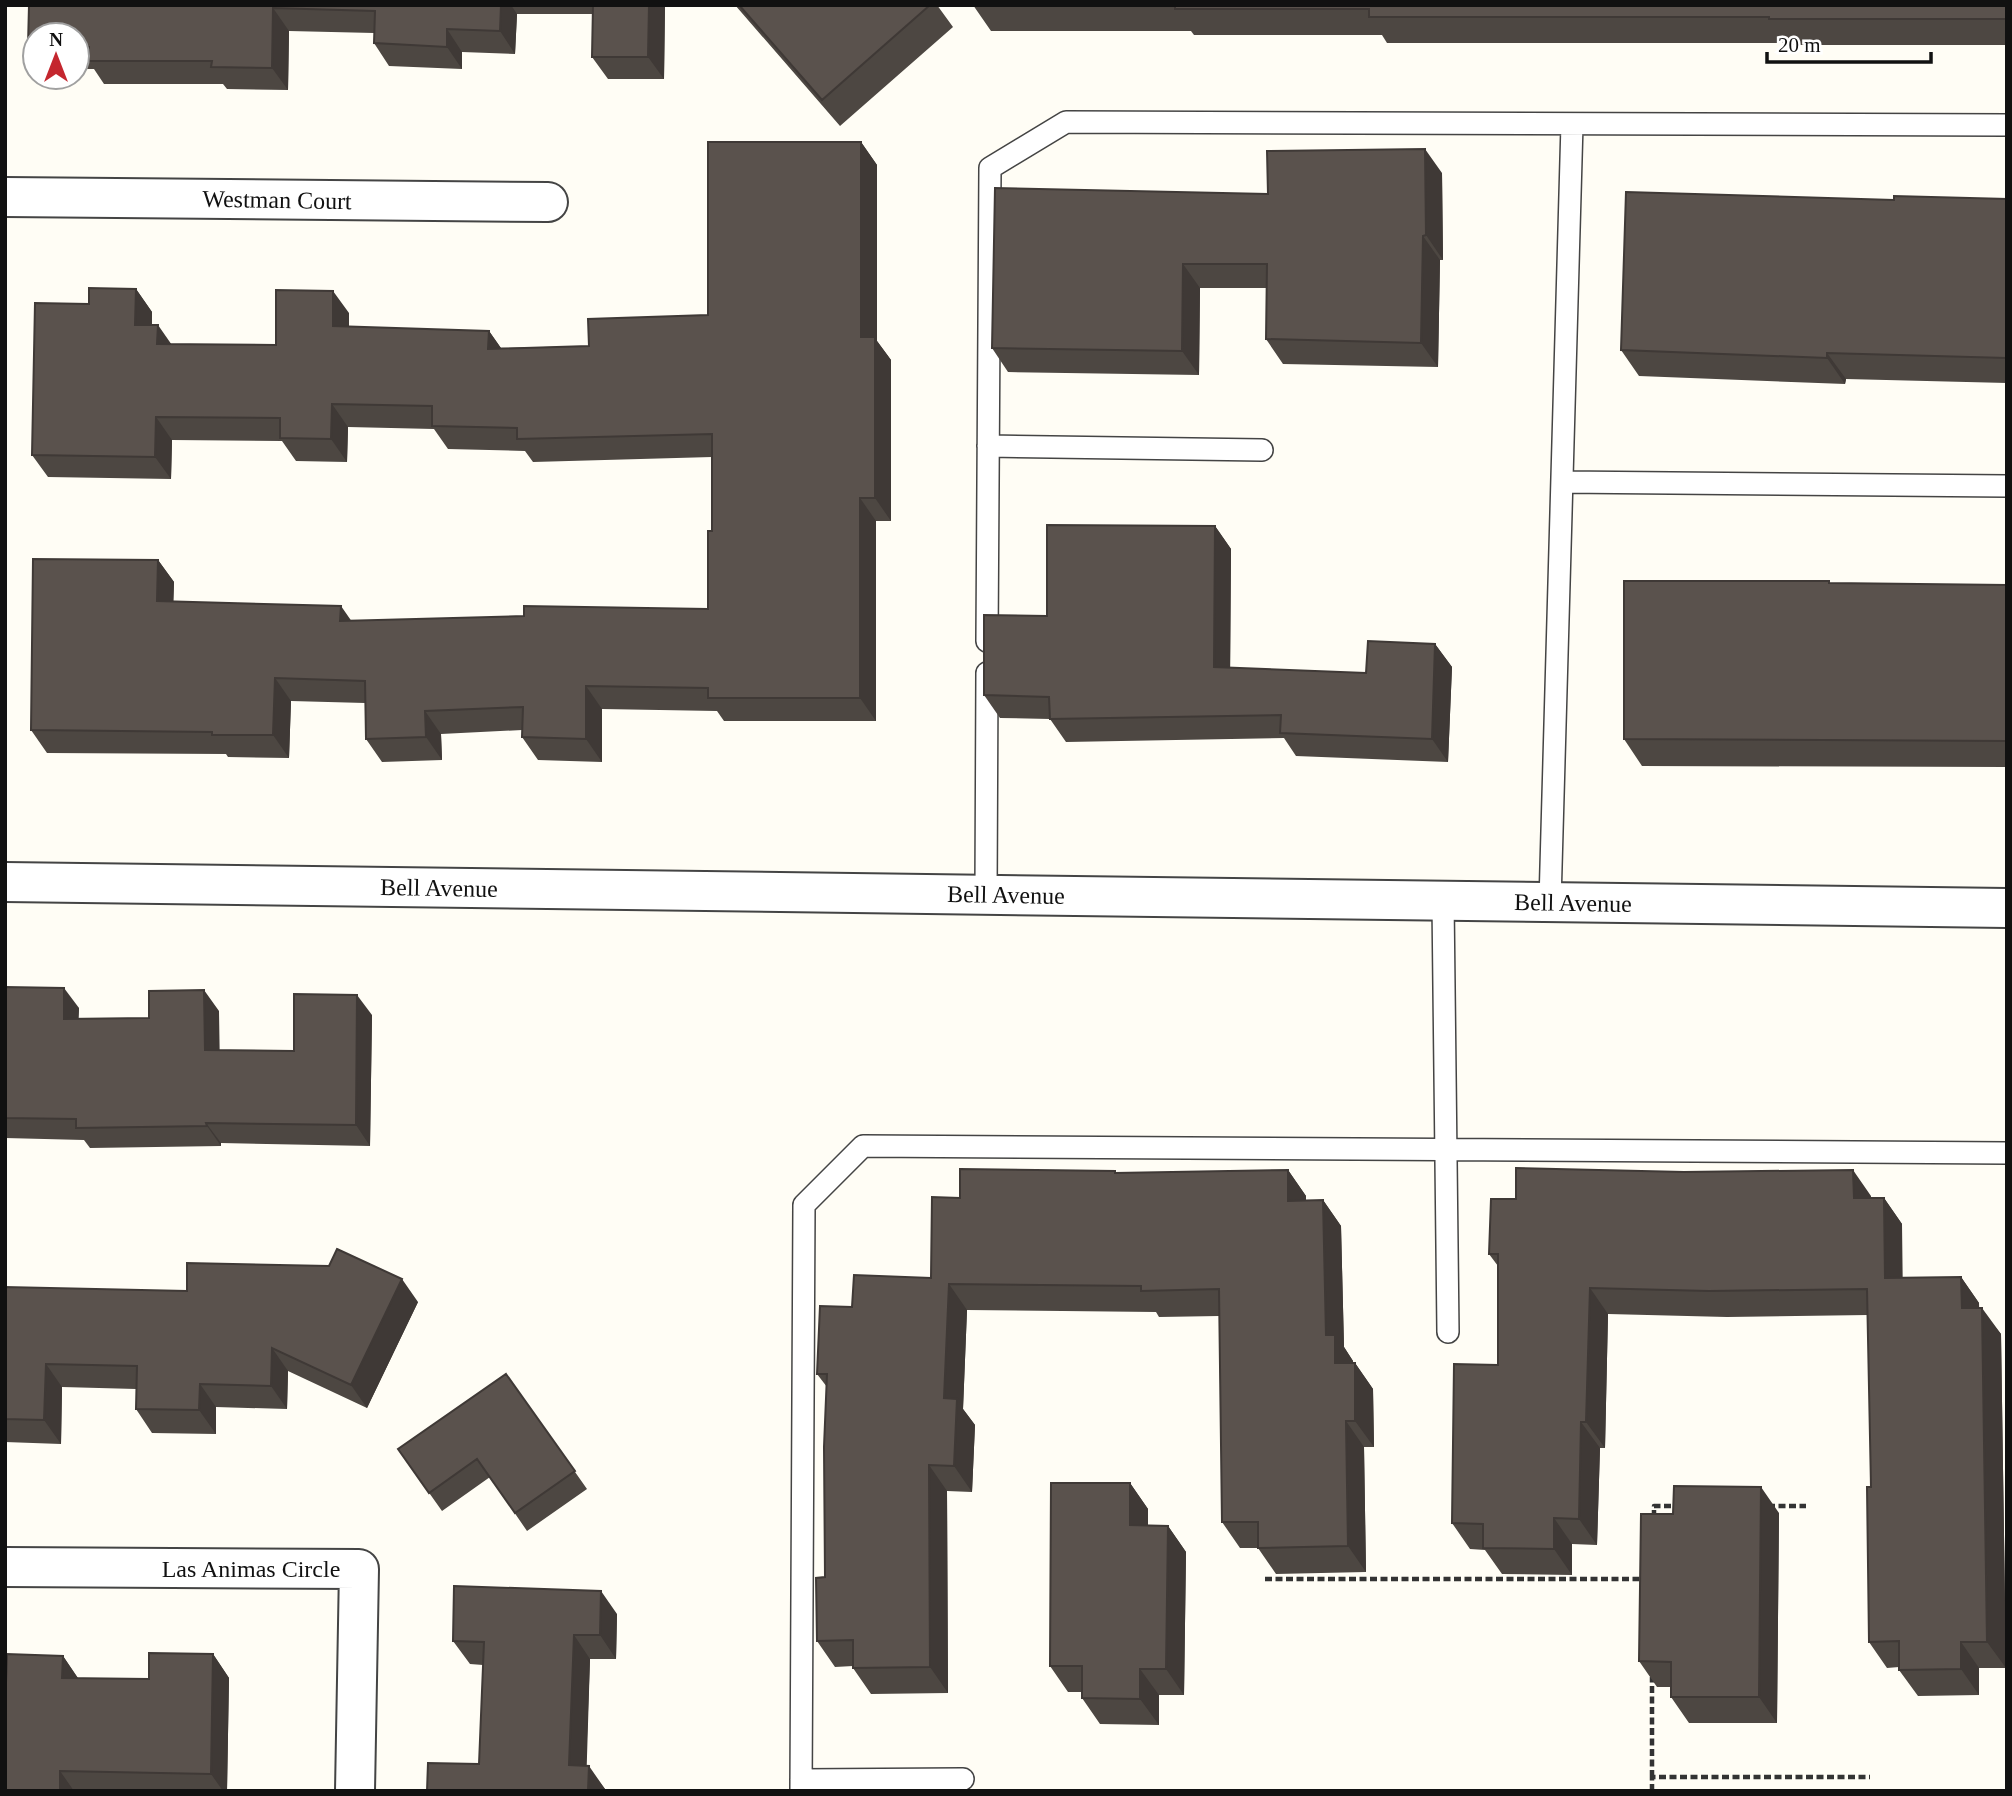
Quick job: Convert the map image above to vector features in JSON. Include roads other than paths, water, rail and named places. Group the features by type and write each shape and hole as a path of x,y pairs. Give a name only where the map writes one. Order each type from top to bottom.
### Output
{"street":[{"name":"Westman Court","path":"5,197 548,202"},
{"name":"Bell Avenue","path":"5,882 2007,908"},
{"name":"Las Animas Circle","path":"5,1567 359,1569 355,1791"}],"lane":[{"path":"986,895 990,168 1066,122 2007,125"},
{"path":"1549,902 1572,124"},
{"path":"988,446 1262,450"},
{"path":"1562,482 2007,486"},
{"path":"1443,901 1448,1332"},
{"path":"963,1779 801,1785 804,1205 863,1146 2007,1153"}]}
